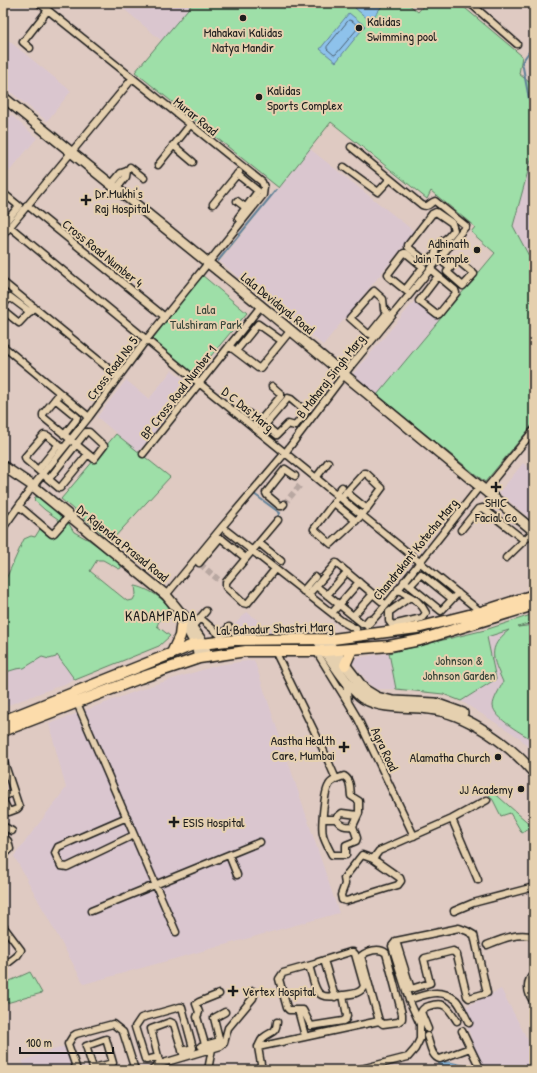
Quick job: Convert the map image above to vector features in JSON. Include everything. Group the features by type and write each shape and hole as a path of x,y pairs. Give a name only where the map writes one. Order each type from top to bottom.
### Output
{"main road":[{"name":"Lal Bahadur Shastri Marg","path":"3,721 172,653 200,644 235,640 321,640 417,628 481,612 534,595"},
{"name":"Lal Bahadur Shastri Marg","path":"3,731 140,678 203,658 246,650 325,651 389,646 420,640 534,605"},
{"path":"172,653 180,636 180,615"},
{"path":"346,671 352,650"}],"street":[{"name":"Murar Road","path":"39,3 262,182 264,187 263,195 248,210 208,263"},
{"path":"470,3 517,44"},
{"path":"30,48 23,42 48,10"},
{"path":"3,235 7,222 27,205 132,79"},
{"name":"Lala Devidayal Road","path":"3,97 291,330 534,531"},
{"path":"158,165 190,125"},
{"path":"174,145 193,162"},
{"path":"344,167 378,192 390,179 351,147"},
{"path":"114,187 126,177 127,171 131,168 144,178"},
{"path":"214,204 243,168"},
{"path":"237,174 258,191 248,210 238,218"},
{"name":"B Maharaj Singh Marg","path":"166,595 198,562 222,527 285,453 407,292 439,259 466,226 435,201 426,207 422,205 390,179"},
{"path":"3,193 18,205 19,207 17,213"},
{"path":"237,201 248,210"},
{"name":"Cross Road Number 4","path":"27,205 165,317"},
{"path":"436,212 452,223 454,230 440,244 436,248 435,254 427,262 408,246 432,214 436,212"},
{"name":"D C Das Marg","path":"7,222 146,340 481,612"},
{"path":"440,244 447,249"},
{"path":"404,253 423,267 407,292 388,276 404,253"},
{"path":"439,259 450,268"},
{"path":"457,260 474,274 462,286 447,273 450,268 457,260"},
{"name":"Cross Road No 5","path":"3,528 33,486 41,472 61,446 70,440 89,417 146,340 208,263"},
{"path":"430,269 455,290 456,293 437,315 419,301 438,276"},
{"path":"3,282 32,310 119,377"},
{"path":"378,329 370,334 367,334 350,319 374,291 383,299 384,309 389,315"},
{"path":"3,305 10,297 32,310"},
{"name":"BP Cross Road Number 1","path":"143,454 261,306"},
{"path":"3,310 19,323 32,310"},
{"path":"236,351 258,324 282,341"},
{"path":"229,346 260,368 291,330"},
{"path":"3,346 89,417"},
{"path":"257,430 282,396 272,386"},
{"path":"49,479 76,445 88,431 104,445 104,447 94,458 76,445 43,416 60,393"},
{"path":"248,413 262,424 277,435 288,424 295,426 306,412 288,398 262,424"},
{"path":"55,399 77,417 64,435"},
{"name":"Chandrakant Kotecha Marg","path":"367,626 384,603 398,589 482,488 534,430"},
{"path":"61,446 48,436 44,435 25,457 26,460 59,488 61,488 88,454"},
{"path":"316,478 328,462"},
{"name":"Dr Rajendra Prasad Road","path":"3,466 33,486 166,595 180,615 184,616 192,627 200,644 203,658"},
{"path":"284,504 280,506 266,494 266,491 285,469 295,476"},
{"path":"268,473 276,480"},
{"path":"366,473 382,488 362,515 332,544 329,544 314,529 339,496 362,474 366,473"},
{"path":"344,490 367,509"},
{"path":"334,503 356,521"},
{"path":"19,506 52,534 69,516"},
{"path":"461,530 478,509 483,508 524,540"},
{"path":"220,581 224,579 243,556 259,543 278,520"},
{"path":"222,527 275,569 291,577 343,622 356,629"},
{"path":"506,558 534,531"},
{"path":"198,562 219,540 222,539 243,556"},
{"path":"259,543 281,561"},
{"path":"250,550 225,584 226,587 243,603 247,604 275,569"},
{"path":"306,591 316,586 334,564 337,564 384,603 365,624 316,586"},
{"path":"327,595 346,572"},
{"path":"410,586 421,574 452,599"},
{"path":"306,591 314,577"},
{"path":"404,582 441,611 458,593"},
{"path":"333,614 360,583"},
{"path":"398,589 410,596 419,602 426,611 422,618 392,625 389,621 389,612 410,596"},
{"path":"353,616 373,594"},
{"path":"192,627 206,611"},
{"path":"180,615 200,644"},
{"path":"200,618 220,634 223,634 229,627"},
{"path":"321,640 348,702"},
{"path":"275,651 336,779"},
{"path":"325,651 364,689 377,697 419,705 482,728 516,754 534,773"},
{"path":"325,651 346,671"},
{"name":"Agra Road","path":"346,671 348,702 358,719 414,836"},
{"path":"77,703 176,932"},
{"path":"419,705 435,703 448,707 484,723 521,751 534,764"},
{"path":"3,759 19,807 18,809 9,812 3,801"},
{"path":"344,776 350,781 351,796 359,801 360,810 358,815 353,826 357,840 346,844 346,854 333,856 323,836 323,820 328,786 336,779 344,776"},
{"path":"3,796 14,792"},
{"path":"373,859 379,851 452,819 487,800"},
{"path":"323,820 336,819 342,813 358,815"},
{"path":"127,817 58,848 55,853 61,866 67,867 134,835"},
{"path":"336,819 345,827 353,826"},
{"path":"452,819 478,880"},
{"path":"3,826 12,831"},
{"path":"3,836 8,841 10,849 3,856"},
{"path":"91,911 260,842"},
{"path":"228,855 237,875"},
{"path":"363,855 373,859 400,878 400,884 396,887 346,901 342,900 341,895 345,884 344,878 361,856 363,855"},
{"path":"454,911 477,902 534,887"},
{"path":"3,926 22,950 3,967"},
{"path":"357,1070 408,1057 414,1054 420,1039 420,1024 409,1000 392,946 396,941 459,928 467,931 474,936 487,993 469,998 467,996 457,955 453,952 425,958 424,960 430,984 411,989 396,941"},
{"path":"487,945 517,936 528,935 534,937"},
{"path":"258,1046 379,1021 383,1024 398,1022 402,1019 386,953 379,949 361,956 379,1021"},
{"path":"317,963 318,992 322,996 326,998 335,997 343,995 360,992 363,989 364,986 355,954 350,952 283,974 279,979 287,1008 292,1011 303,1010 311,1026 343,1021 347,1016 343,995"},
{"path":"317,963 335,997"},
{"path":"534,974 528,982 528,990 534,1002"},
{"path":"183,1054 224,1043 228,1028 253,998 254,991"},
{"path":"409,1000 434,993 448,996 456,1001 469,1023"},
{"path":"434,993 436,1004"},
{"path":"208,1070 206,1048 197,1017 199,1012 196,1004 219,994"},
{"path":"457,1021 443,1004 436,1004 424,1008 421,1012 434,1056 437,1059 470,1048"},
{"path":"152,1070 160,1064 193,1048 182,1007 141,1018 135,1027 145,1059 159,1057"},
{"path":"298,1010 305,1036"},
{"path":"221,1043 214,1018 225,1012"},
{"path":"160,1064 150,1029 170,1022 174,1024 183,1054"},
{"path":"262,1070 258,1046 264,1037 275,1031 277,1028 277,1022"},
{"path":"77,1070 68,1044 73,1036 114,1024 123,1032 135,1070"},
{"path":"462,1032 481,1070"},
{"path":"106,1039 113,1062 101,1068 92,1067 86,1046 106,1039"}],"shaded area":[{"path":"129,3 193,3 162,41 124,9"},
{"path":"3,36 71,91 47,121 3,86"},
{"path":"11,115 37,138 3,179 3,123"},
{"path":"310,149 415,232 323,345 220,262"},
{"path":"534,149 534,250 529,256 513,226"},
{"path":"417,298 441,319 377,395 353,374"},
{"path":"172,370 192,386 138,452 97,417 126,380 149,399"},
{"path":"523,463 534,472 534,522 499,493"},
{"path":"247,612 273,633 269,636 223,636"},
{"path":"534,622 534,754 520,738 461,701 496,679 487,637"},
{"path":"54,651 75,680 3,707 3,671"},
{"path":"389,653 396,689 377,689 370,685 353,663 355,658"},
{"name":"ESIS Hospital","path":"254,660 339,913 84,984 14,856 66,788 49,724 150,686 218,665"},
{"path":"501,989 534,1052 534,1070 482,1070 461,1009"},
{"path":"65,1046 73,1070 26,1070 22,1061"}],"green space":[{"path":"193,3 407,3 418,12 426,3 459,3 522,56 519,74 534,86 534,149 513,226 529,256 534,250 534,423 485,482 377,395 495,253 471,232 475,227 431,191 427,199 331,122 279,188 135,72"},
{"name":"Lala Tulshiram Park","path":"202,275 247,313 194,376 151,341"},
{"path":"116,434 170,477 111,541 61,499"},
{"path":"38,496 58,510 74,532 89,540 121,563 121,568 119,569 103,560 97,560 90,571 127,601 133,600 136,594 135,586 150,591 165,603 170,611 170,618 164,618 159,621 157,626 170,636 159,646 75,680 57,655 56,657 49,659 42,657 24,668 3,673 3,588 5,581 24,539 31,536 35,537 40,529 48,536 55,534 61,527 58,519 34,500 35,497"},
{"name":"Johnson & Johnson Garden","path":"534,614 534,622 518,627 534,625 534,740 504,721 498,716 493,706 495,697 503,682 494,660 494,648 502,636 509,630 487,637 496,679 461,701 443,694 396,689 389,653 485,630"},
{"path":"492,791 533,827 522,833 510,813 501,816 489,795"},
{"path":"30,972 42,993 3,1004 3,984"}],"water":[{"path":"359,3 380,3 383,5 370,21 355,8"},
{"path":"349,13 365,26 336,62 320,49"},
{"path":"450,1062 467,1066 466,1070 443,1070 438,1063"}],"waterway":[{"path":"529,99 522,62 534,45"},
{"path":"218,261 276,190"},
{"path":"254,494 280,513 277,518"}],"tunnel":[{"path":"284,504 301,484"},
{"path":"200,564 220,581"}],"place":[{"name":"Mahakavi Kalidas Natya Mandir","path":"243,18"},
{"name":"Kalidas Swimming pool","path":"359,28"},
{"name":"Kalidas Sports Complex","path":"259,97"},
{"name":"Dr.Mukhi's Raj Hospital","path":"86,200"},
{"name":"Adhinath Jain Temple","path":"477,250"},
{"name":"SHIC Facial Co","path":"496,487"},
{"name":"Aastha Health Care, Mumbai","path":"344,747"},
{"name":"Alamatha Church","path":"498,757"},
{"name":"JJ Academy","path":"521,789"},
{"name":"ESIS Hospital","path":"174,822"},
{"name":"Vertex Hospital","path":"233,991"}],"district":[{"name":"KADAMPADA","path":"161,615"}]}
